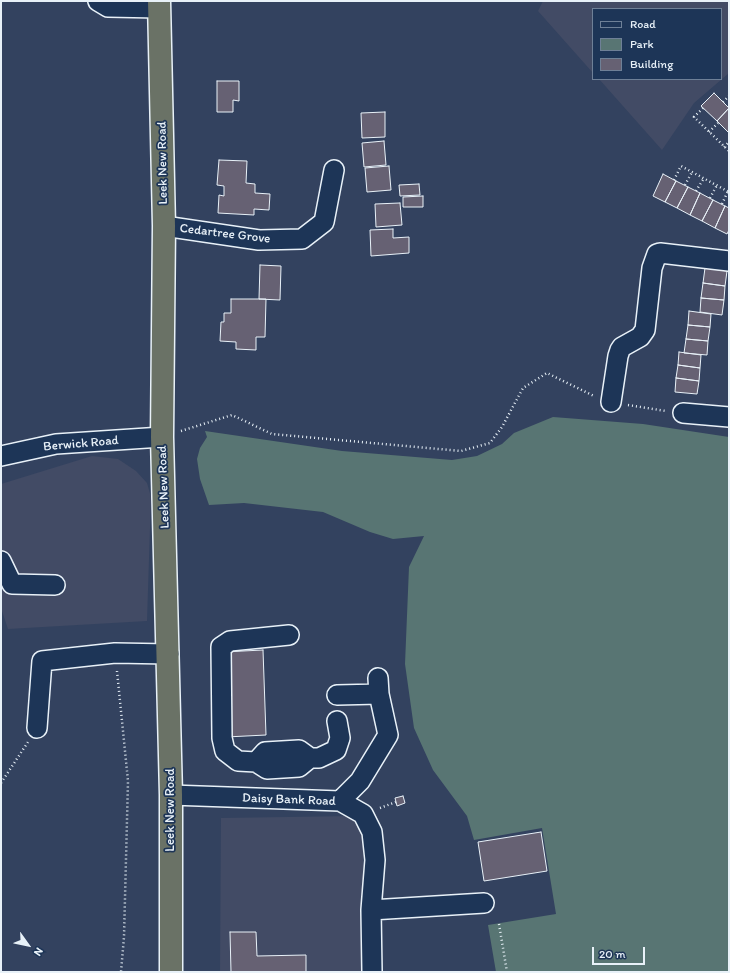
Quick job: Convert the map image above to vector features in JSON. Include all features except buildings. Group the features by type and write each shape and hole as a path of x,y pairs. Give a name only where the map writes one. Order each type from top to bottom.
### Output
{"highway":[{"name":"Leek New Road","path":"159,5 164,226 162,438 169,654 171,972"}],"street":[{"path":"98,1 108,7 159,5"},
{"name":"Cedartree Grove","path":"164,226 259,240 302,239 324,222 334,170"},
{"path":"611,402 620,350 622,347 640,337 645,330 652,268 657,254 660,253 729,261"},
{"path":"683,413 729,417"},
{"name":"Berwick Road","path":"1,456 56,444 162,438"},
{"path":"1,561 12,584 55,586"},
{"path":"289,635 230,641 221,647 222,738 225,751 238,761 256,762 265,752 299,750 310,758 319,758 336,750 340,738 337,721"},
{"path":"37,728 42,661 115,653 169,654"},
{"path":"337,695 379,686 388,735 360,781 340,801"},
{"name":"Daisy Bank Road","path":"171,795 340,801 363,814 372,832 376,860 371,910 372,972"},
{"path":"371,910 484,903"}],"path":[{"path":"723,102 729,96"},
{"path":"703,108 694,117 729,151"},
{"path":"709,132 718,123"},
{"path":"724,147 729,142"},
{"path":"674,180 681,166 729,192 722,204"},
{"path":"685,185 692,172"},
{"path":"696,191 704,178"},
{"path":"710,198 717,185"},
{"path":"162,438 232,415 272,434 461,452 490,443 502,427 522,388 547,373 604,401 683,413"},
{"path":"115,653 128,781 124,937 121,972"},
{"path":"1,783 37,728"},
{"path":"499,924 507,972"}],"shaded area":[{"path":"543,1 729,1 729,73 722,79 722,8 592,8 592,72 538,11"},
{"path":"600,80 721,80 694,103 662,150"},
{"path":"92,456 118,459 136,471 147,483 151,497 147,621 8,629 1,608 1,484"},
{"path":"353,816 363,824 364,972 220,972 221,818"}],"green space":[{"path":"553,417 643,424 729,437 729,972 496,972 488,925 556,914 542,828 474,840 467,816 433,770 414,728 405,664 409,567 424,536 393,539 370,532 323,512 244,503 209,505 200,479 197,459 200,448 207,437 205,431 342,451 452,460 477,456 502,444 514,433"}]}
